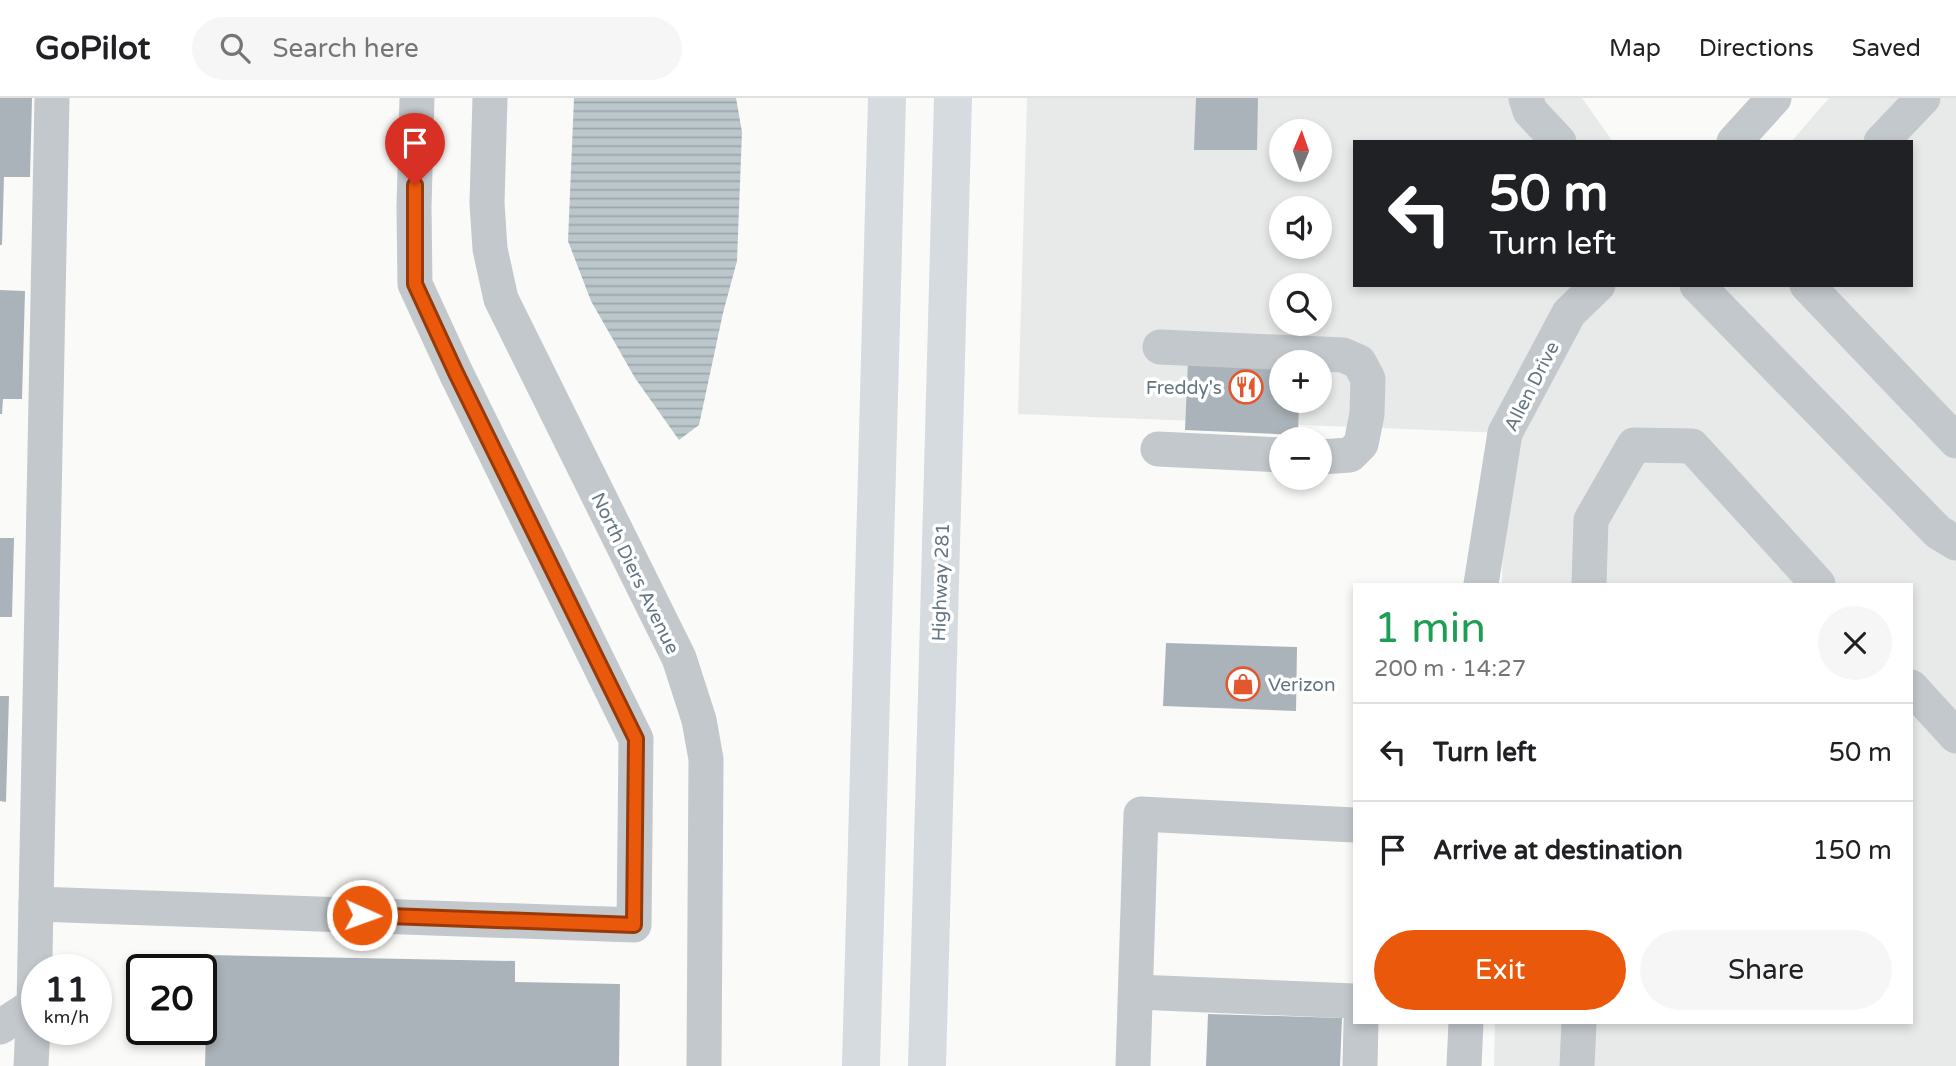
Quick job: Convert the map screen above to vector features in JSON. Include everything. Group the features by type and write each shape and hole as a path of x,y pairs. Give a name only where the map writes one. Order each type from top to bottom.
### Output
{"highway":[{"path":"861,1066 887,98"},
{"name":"Highway 281","path":"927,1066 953,98"}],"street":[{"path":"35,954 52,98"},
{"path":"36,904 634,925 636,739 415,284 417,98"},
{"name":"North Diers Avenue","path":"490,98 487,203 490,249 501,299 679,658 699,720 706,759 704,1066"},
{"path":"1526,98 1530,111 1557,140"},
{"path":"1736,140 1774,98"},
{"path":"1883,140 1923,98"},
{"name":"Allen Drive","path":"1481,583 1505,433 1569,313 1596,287"},
{"path":"1700,287 1938,532 1956,543"},
{"path":"1809,287 1956,441"},
{"path":"1160,347 1343,355 1359,362 1368,379 1367,414 1361,444 1350,455 1332,456"},
{"path":"1589,583 1591,520 1634,445 1692,446 1817,583"},
{"path":"1158,449 1269,454"},
{"path":"1913,689 1956,736"},
{"path":"1133,1066 1141,814 1353,825"},
{"path":"1136,992 1353,1000"},
{"path":"0,1027 21,1013"},
{"path":"1360,1066 1361,1024"},
{"path":"1464,1066 1466,1024"},
{"path":"1577,1066 1578,1024"},
{"path":"31,1066 32,1045"}],"shaded area":[{"path":"574,98 736,98 742,132 737,261 699,425 679,440 635,378 591,301 568,241"},
{"path":"1027,98 1582,98 1612,140 1353,140 1353,287 1913,287 1913,140 1793,140 1829,98 1956,98 1956,1066 1494,1066 1495,1024 1913,1024 1913,583 1502,583 1505,433 1018,414"}],"building":[{"path":"0,98 32,98 30,177 4,177 2,245 0,245"},
{"path":"1196,98 1258,98 1257,150 1194,150"},
{"path":"0,290 25,291 22,399 3,399 2,414 0,414"},
{"path":"1188,362 1269,365 1269,413 1299,413 1298,427 1269,427 1269,434 1185,430"},
{"path":"0,538 14,538 12,617 0,617"},
{"path":"1166,643 1297,647 1296,711 1163,706"},
{"path":"0,696 9,696 6,802 0,801"},
{"path":"217,955 515,961 515,982 620,984 619,1066 205,1066 206,1045 217,1045"},
{"path":"1208,1014 1342,1018 1340,1066 1206,1066"}],"place":[{"name":"Freddy's","path":"1246,387"},
{"name":"Verizon","path":"1243,684"}],"route":[{"path":"362,915 634,925 636,739 415,284 415,185"}]}
